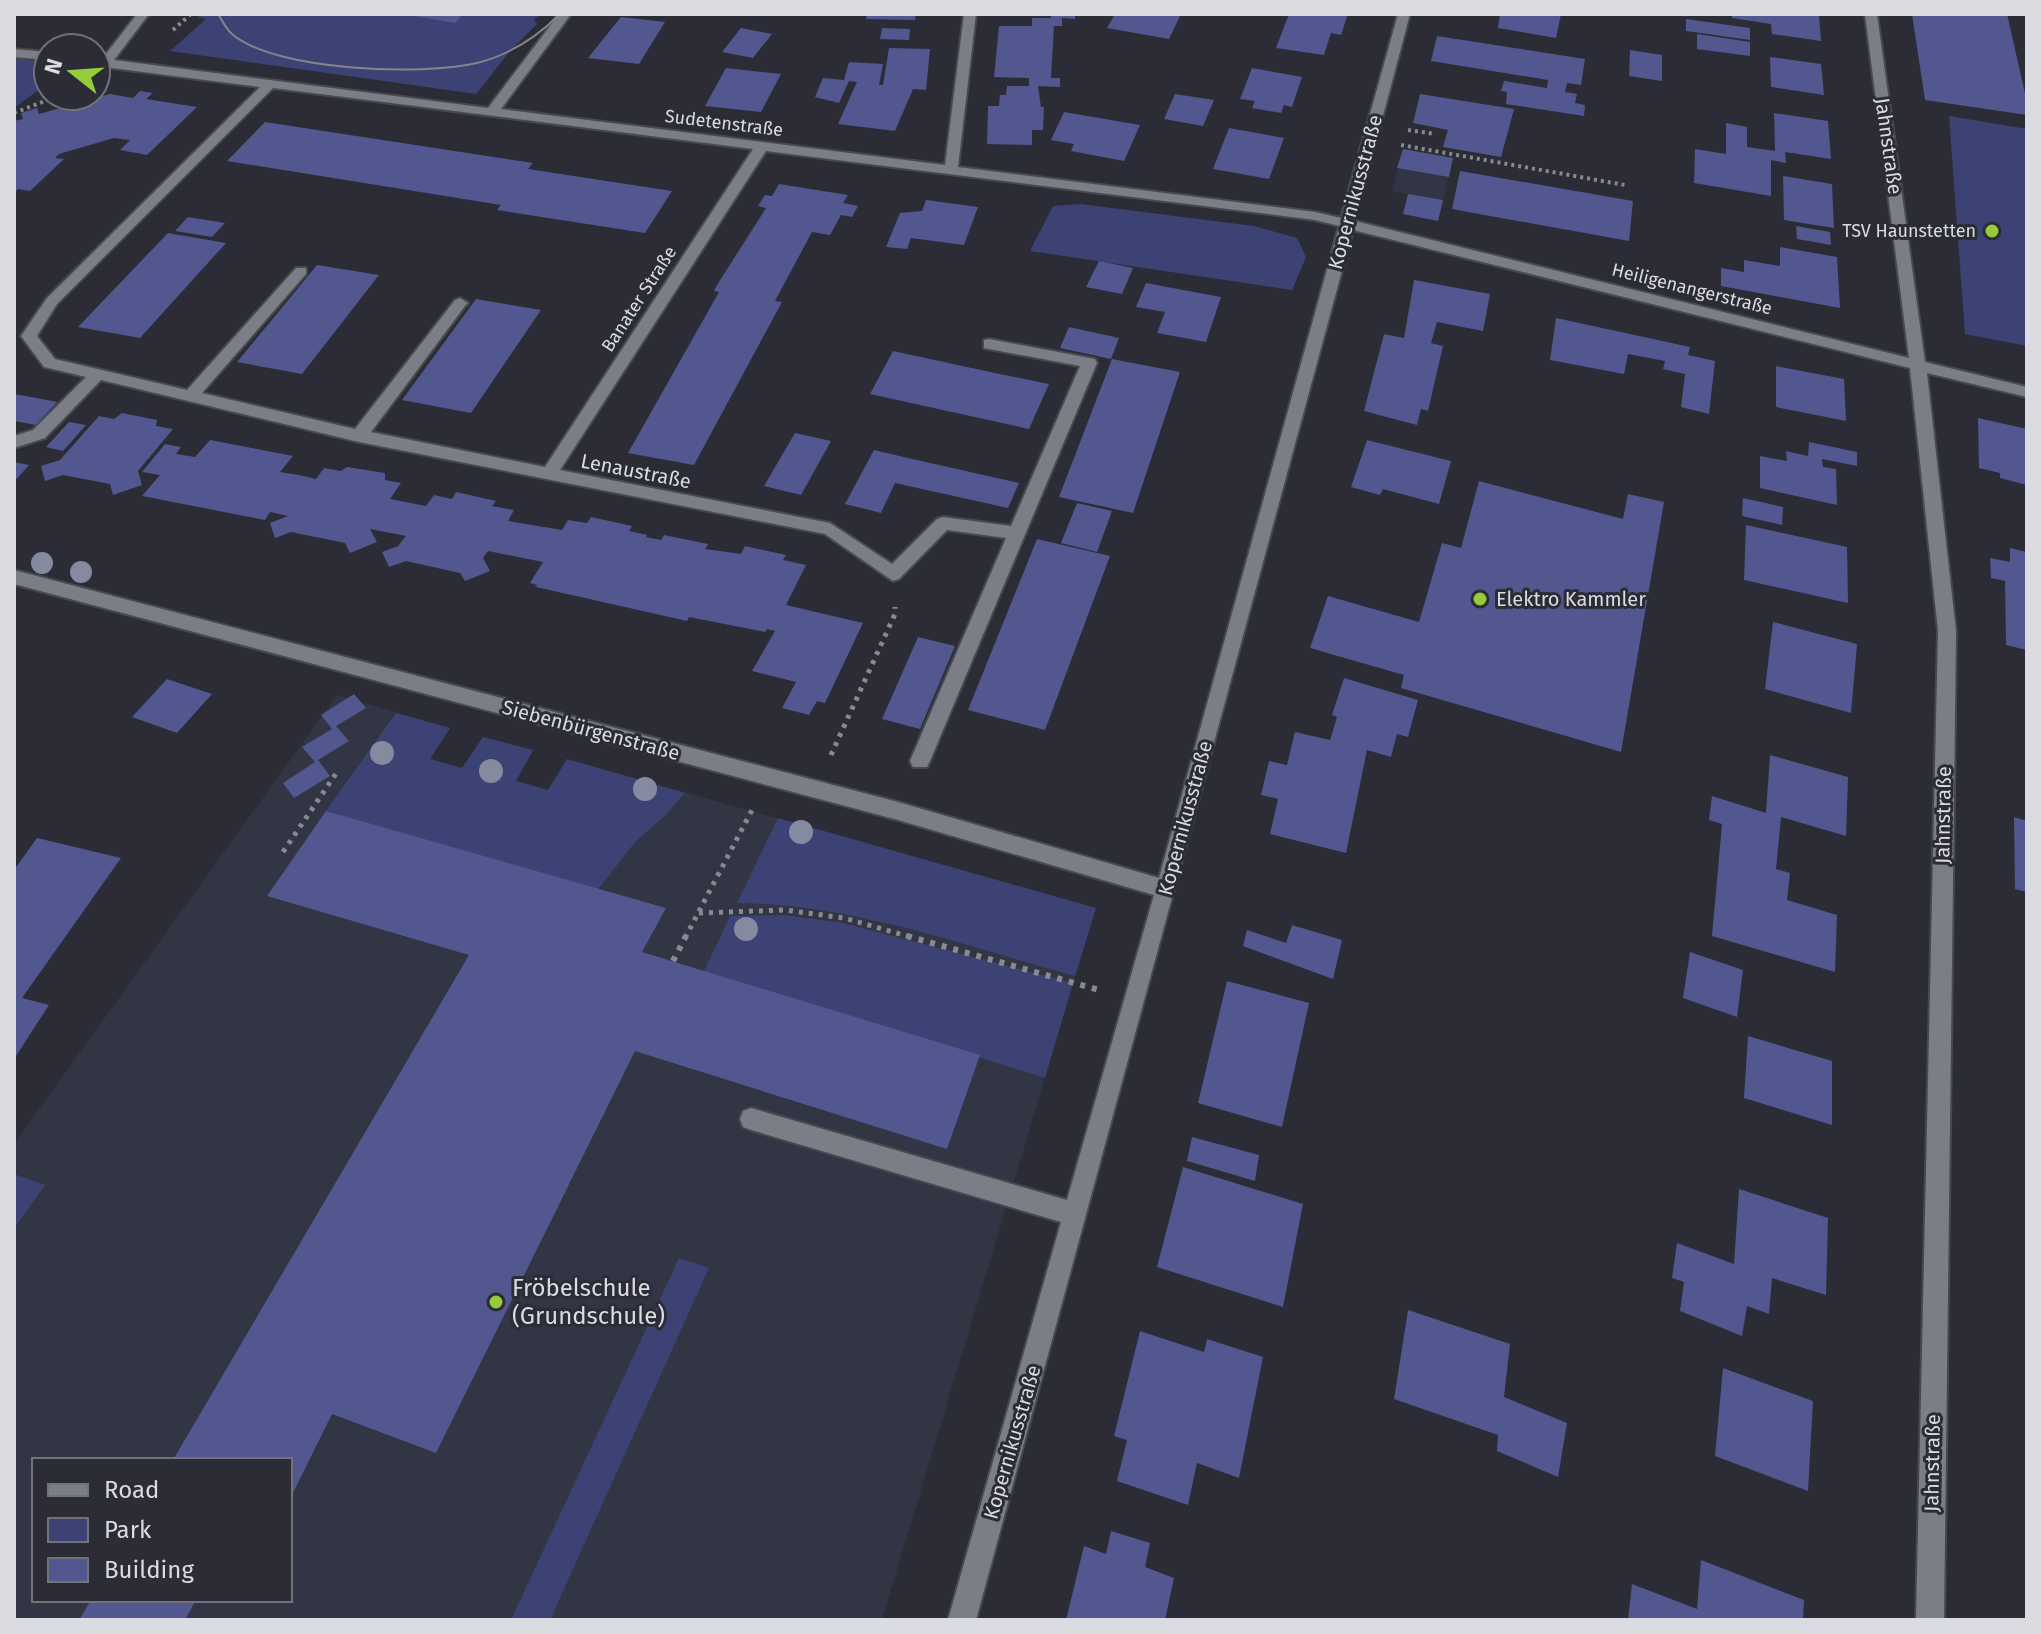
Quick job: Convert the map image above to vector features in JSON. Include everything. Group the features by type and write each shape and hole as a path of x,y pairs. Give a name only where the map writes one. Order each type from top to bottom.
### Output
{"street":[{"path":"112,49 143,14"},
{"path":"492,112 565,14"},
{"path":"951,169 970,14"},
{"name":"Kopernikusstraße","path":"962,1620 1166,889 1404,14"},
{"name":"Jahnstraße","path":"1871,14 1918,366 1947,631 1930,1620"},
{"name":"Sudetenstraße","path":"112,64 1315,216 1347,223"},
{"name":"Lenaustraße","path":"269,85 52,301 29,336 50,363 359,436 830,529 893,574"},
{"name":"Banater Straße","path":"549,474 762,146"},
{"name":"Heiligenangerstraße","path":"1347,223 2027,392"},
{"path":"192,395 301,271"},
{"path":"359,436 460,303"},
{"path":"920,761 1089,363 989,344"},
{"path":"14,442 39,434 66,410 98,374"},
{"path":"893,574 943,523 1018,533"},
{"name":"Siebenbürgenstraße","path":"14,577 814,789 1166,889"},
{"path":"751,1119 1076,1214"}],"path":[{"path":"1369,140 1625,185"},
{"path":"814,789 895,614 893,574"},
{"path":"283,852 337,772"},
{"path":"673,961 769,777"},
{"path":"699,913 785,910 844,918 1135,1001"}],"shaded area":[{"path":"1403,149 1453,158 1438,221 1403,214 1408,194 1392,191"},
{"name":"Fröbelschule (Grundschule)","path":"337,695 450,728 430,759 462,768 483,737 533,750 516,781 548,790 567,759 1096,908 882,1620 14,1620 14,1144"}],"green space":[{"path":"201,14 544,14 534,19 537,24 510,51 476,94 170,51 206,19 198,17"},
{"path":"14,58 32,61 32,95 14,108"},
{"name":"TSV Haunstetten","path":"1949,116 2027,129 2027,346 1965,334"},
{"path":"1080,204 1254,226 1297,238 1306,257 1292,290 1030,251 1053,206"},
{"path":"396,713 450,728 430,759 462,768 483,737 533,750 516,781 548,790 567,759 685,793 665,816 635,842 597,891 326,811"},
{"path":"778,818 1096,908 1075,976 865,919 780,905 737,903"},
{"path":"784,915 843,923 1073,983 1045,1078 704,971 730,916"},
{"path":"14,1174 45,1185 14,1229"},
{"path":"679,1258 709,1268 550,1620 511,1620"}],"building":[{"path":"402,14 463,14 455,23"},
{"path":"867,14 916,14 915,20 866,19"},
{"path":"1051,14 1075,14 1075,19 1062,18 1062,26 1054,26 1051,78 1060,78 1060,87 1038,86 1041,107 1044,107 1043,130 1032,130 1032,145 987,144 988,106 999,106 1000,95 1006,95 1007,86 1029,86 1029,78 994,77 999,26 1032,26 1032,18 1051,18"},
{"path":"1115,14 1181,14 1169,39 1107,28"},
{"path":"1289,14 1348,14 1341,35 1331,33 1324,55 1276,48"},
{"path":"1500,14 1561,14 1556,38 1498,28"},
{"path":"1732,14 1819,14 1821,41 1772,34 1771,24 1732,18"},
{"path":"1912,14 2007,14 2027,102 2027,115 1925,100"},
{"path":"621,17 665,22 639,64 588,58"},
{"path":"1686,19 1750,28 1750,40 1686,31"},
{"path":"741,28 772,34 753,58 722,52"},
{"path":"882,28 910,29 909,40 880,39"},
{"path":"1697,34 1750,42 1750,56 1697,49"},
{"path":"1437,36 1585,59 1581,85 1567,83 1565,92 1577,94 1575,103 1585,105 1584,116 1506,104 1507,92 1501,91 1504,81 1547,88 1548,80 1431,61"},
{"path":"889,48 930,49 926,90 913,89 895,131 838,124 857,82 849,81 839,103 815,97 823,78 844,80 849,62 883,64 879,85 883,85"},
{"path":"1630,50 1662,55 1662,81 1629,76"},
{"path":"1770,57 1821,64 1824,95 1771,87"},
{"path":"726,68 781,74 761,112 705,106"},
{"path":"1252,68 1302,77 1292,107 1284,105 1281,113 1252,108 1255,101 1240,99"},
{"path":"140,91 153,93 146,99 197,107 147,155 120,150 130,140 114,138 59,154 55,158 64,159 30,191 18,189 14,194 14,121 23,119 21,113 32,110 39,114 112,112 112,94 133,98"},
{"path":"1175,94 1214,100 1203,126 1164,119"},
{"path":"1420,94 1514,109 1501,157 1443,147 1448,130 1413,123"},
{"path":"1064,112 1140,125 1124,161 1071,151 1074,144 1051,140"},
{"path":"1774,113 1828,121 1831,159 1785,152 1786,163 1771,160 1771,196 1694,183 1695,149 1726,154 1726,123 1747,127 1747,147 1775,151"},
{"path":"265,122 533,163 528,169 672,191 645,233 497,210 501,205 227,161"},
{"path":"1229,128 1284,138 1269,179 1213,169"},
{"path":"1403,149 1453,158 1449,177 1397,168"},
{"path":"1460,171 1633,201 1629,241 1452,209"},
{"path":"1783,176 1832,184 1834,228 1784,220"},
{"path":"779,184 848,195 843,203 858,206 852,217 841,215 830,235 812,232 775,301 782,302 694,465 628,453 719,292 714,291 717,285 766,208 758,206 765,195 772,196"},
{"path":"1408,194 1443,200 1438,221 1403,214"},
{"path":"926,200 978,207 964,245 911,238 907,249 886,247 900,213 922,211"},
{"path":"188,217 225,223 212,237 175,231"},
{"path":"1796,226 1830,232 1831,245 1797,239"},
{"path":"168,233 226,243 140,338 78,327"},
{"path":"1780,247 1837,257 1840,308 1721,286 1721,268 1744,272 1744,260 1780,266"},
{"path":"1099,261 1133,268 1122,294 1086,287"},
{"path":"317,265 379,275 302,374 237,362"},
{"path":"1414,280 1490,294 1483,331 1437,322 1431,343 1443,346 1428,411 1421,409 1417,425 1364,411 1384,334 1404,338"},
{"path":"1146,283 1221,297 1206,342 1157,333 1165,312 1136,307"},
{"path":"476,299 541,310 471,413 402,400"},
{"path":"1556,318 1690,347 1688,355 1715,361 1709,414 1681,407 1685,374 1663,369 1665,361 1628,354 1624,374 1550,360"},
{"path":"1069,327 1119,338 1111,359 1060,348"},
{"path":"893,351 1049,384 1029,429 870,394"},
{"path":"1112,359 1180,372 1133,513 1059,497"},
{"path":"1776,366 1844,379 1846,421 1776,407"},
{"path":"14,394 57,402 36,425 14,421"},
{"path":"122,413 157,420 156,426 173,429 138,471 142,485 113,495 110,484 63,475 45,481 41,466 60,460 99,416 114,419"},
{"path":"1978,418 2027,429 2027,485 2000,478 2000,473 1979,468"},
{"path":"69,422 86,425 63,451 46,447"},
{"path":"795,433 831,441 801,495 764,486"},
{"path":"210,440 293,456 280,472 316,479 324,468 341,471 347,467 385,473 385,480 401,483 390,499 426,506 434,495 452,499 456,492 496,501 492,506 514,510 508,521 562,530 568,520 587,523 591,517 632,526 629,531 646,537 661,540 664,535 708,544 705,549 741,554 745,546 786,555 783,560 806,565 786,605 863,623 825,703 817,701 809,715 782,708 796,682 752,671 775,631 767,629 765,632 689,617 687,621 536,587 530,583 543,562 488,551 483,558 490,571 465,581 460,573 406,561 389,567 382,552 398,546 406,536 370,529 377,542 350,553 345,543 291,532 275,538 270,523 288,516 270,512 265,520 142,496 160,475 142,472 165,444 181,447 176,454 195,457"},
{"path":"1367,440 1451,461 1439,504 1383,489 1380,495 1351,487"},
{"path":"1809,442 1857,452 1857,466 1822,459 1823,467 1836,469 1837,505 1760,488 1760,456 1787,461 1786,451 1808,456"},
{"path":"874,450 1019,483 1008,508 895,483 881,513 845,504"},
{"path":"14,462 29,465 14,482"},
{"path":"1479,481 1623,519 1628,494 1664,502 1621,752 1401,688 1404,675 1310,648 1328,596 1419,622 1442,543 1461,548"},
{"path":"1743,498 1783,507 1782,525 1742,516"},
{"path":"1077,503 1112,511 1097,552 1061,543"},
{"path":"1746,525 1847,547 1848,603 1744,580"},
{"path":"1037,539 1110,556 1045,730 968,710"},
{"path":"2010,548 2027,552 2027,650 2006,645 2005,581 1991,578 1990,558 2010,562"},
{"path":"1773,622 1857,644 1851,713 1765,689"},
{"path":"918,637 955,646 920,729 882,719"},
{"path":"1344,678 1418,700 1408,737 1397,734 1391,757 1367,750 1346,853 1270,834 1278,799 1261,795 1269,761 1287,765 1295,732 1330,740 1337,717 1332,715"},
{"path":"167,679 212,694 177,733 132,717"},
{"path":"354,694 366,708 336,726 349,741 318,760 330,776 294,798 283,783 315,762 302,747 332,729 321,715"},
{"path":"1770,755 1848,777 1846,836 1781,817 1776,869 1790,873 1787,900 1837,915 1835,972 1712,936 1722,824 1709,820 1712,796 1766,813"},
{"path":"326,811 666,908 642,952 980,1055 947,1149 635,1051 436,1453 332,1414 292,1495 292,1458 174,1458 469,955 267,896"},
{"path":"2014,817 2027,821 2027,892 2015,889"},
{"path":"37,838 121,858 22,998 49,1005 14,1059 14,870"},
{"path":"1292,925 1342,940 1333,979 1243,946 1247,930 1286,943"},
{"path":"1690,952 1743,970 1737,1017 1683,998"},
{"path":"1227,981 1309,1003 1282,1127 1198,1103"},
{"path":"1748,1036 1832,1061 1832,1125 1744,1098"},
{"path":"1192,1137 1259,1155 1255,1181 1187,1161"},
{"path":"1183,1167 1303,1204 1283,1307 1157,1267"},
{"path":"1739,1189 1828,1218 1826,1295 1772,1278 1769,1314 1747,1306 1742,1336 1680,1311 1684,1282 1672,1278 1677,1243 1734,1264"},
{"path":"1408,1310 1510,1344 1504,1397 1567,1423 1558,1477 1497,1451 1498,1435 1394,1399"},
{"path":"1140,1331 1204,1352 1207,1339 1263,1357 1239,1478 1197,1463 1188,1505 1117,1481 1127,1440 1114,1436"},
{"path":"1723,1368 1813,1401 1808,1491 1715,1456"},
{"path":"1111,1531 1150,1543 1145,1567 1174,1578 1165,1620 1066,1620 1084,1546 1106,1554"},
{"path":"1701,1560 1804,1600 1803,1620 1628,1620 1632,1584 1697,1609"},
{"path":"90,1602 195,1602 185,1620 79,1620"}],"tram line":[{"path":"218,14 232,34 281,56 314,63 387,69 452,67 489,60 522,44 560,14"}],"place":[{"name":"TSV Haunstetten","path":"1992,231"},
{"name":"Elektro Kammler","path":"1480,599"},
{"name":"Fröbelschule (Grundschule)","path":"496,1302"}]}
